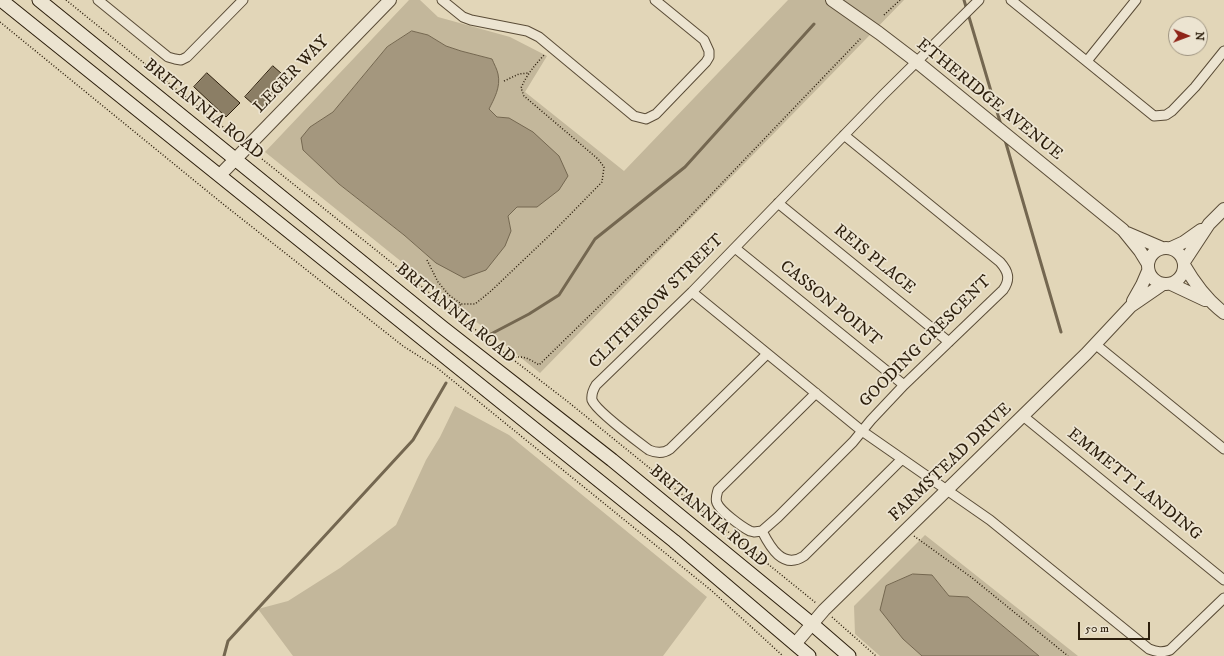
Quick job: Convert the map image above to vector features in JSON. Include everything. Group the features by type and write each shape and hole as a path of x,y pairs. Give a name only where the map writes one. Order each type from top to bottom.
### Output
{"main road":[{"path":"1,0 668,536 809,656"},
{"name":"BRITANNIA ROAD","path":"39,0 442,328 612,460 849,656"}],"street":[{"path":"98,0 168,57 175,60 181,60 192,52 243,0"},
{"name":"LEGER WAY","path":"220,175 390,0"},
{"path":"442,0 463,17 471,20 527,31 539,37 634,116 646,119 651,118 656,114 706,62 709,57 709,51 704,40 655,0"},
{"name":"ETHERIDGE AVENUE","path":"832,0 917,62 1123,230 1140,251 1148,268"},
{"name":"CLITHEROW STREET","path":"767,354 667,451 658,453 649,450 603,413 592,400 593,390 596,385 692,292 844,135 979,0"},
{"path":"1011,0 1154,116 1166,115 1172,111 1195,87 1224,51"},
{"path":"1087,61 1136,0"},
{"name":"GOODING CRESCENT","path":"762,531 778,517 862,431 904,385 1003,290 1008,280 1008,274 1005,268 844,135"},
{"name":"REIS PLACE","path":"778,203 949,342"},
{"path":"1211,303 1154,280 1148,268 1152,254 1184,242 1209,224 1224,209"},
{"path":"1167,284 1182,275 1184,264 1209,224"},
{"name":"ETHERIDGE AVENUE","path":"1123,230 1147,242 1166,248"},
{"name":"CASSON POINT","path":"735,248 904,385"},
{"path":"1166,248 1179,254 1193,281 1211,303 1224,314"},
{"name":"FARMSTEAD DRIVE","path":"1130,306 1142,285 1148,268"},
{"name":"FARMSTEAD DRIVE","path":"795,644 824,610 1023,416 1095,344 1130,306 1150,292 1167,284"},
{"path":"692,292 862,431 990,520 1149,649 1156,652 1170,650 1224,598"},
{"path":"1095,344 1224,449"},
{"path":"816,393 721,485 718,490 716,496 720,509 745,529 754,532 762,531 772,549 786,560 798,560 804,556 902,459"},
{"name":"EMMETT LANDING","path":"1023,416 1224,580"}],"path":[{"path":"66,0 233,136"},
{"path":"884,15 900,0"},
{"path":"0,22 230,209 403,346 436,367 712,591 783,656"},
{"path":"511,358 519,356 539,365 676,231 861,38"},
{"path":"427,260 438,282 449,295 461,304 475,304 491,291 552,233 602,182 604,167 598,159 524,96 521,88 529,72 551,46"},
{"path":"504,81 519,74 529,72"},
{"path":"262,159 567,401 824,610 876,656"},
{"path":"454,312 461,304"},
{"path":"907,530 971,577 1068,656"}],"shaded area":[{"path":"409,0 420,0 438,17 510,37 547,56 525,92 624,171 788,0 904,0 540,373 265,152","holes":["413,31 428,35 446,46 492,59 496,95 489,109 497,117 509,118 537,207 517,207 508,216 511,231 436,263 404,235 339,184 303,150 310,127 333,112 387,47"]},
{"path":"412,31 428,35 446,46 492,59 498,72 499,84 489,109 497,117 509,118 533,132 559,156 568,176 559,190 537,207 517,207 508,216 511,231 505,246 486,270 464,278 436,263 404,235 339,184 303,150 301,138 310,127 333,112 387,47"},
{"path":"455,406 509,435 707,597 663,656 293,656 258,609 288,601 340,568 396,525 426,460 440,437"},
{"path":"925,535 1078,656 1039,656 968,597 949,596 932,575 903,639 922,656 880,656 855,634 854,606"},
{"path":"913,574 932,575 949,596 968,597 1039,656 922,656 903,639 880,610 886,586"}],"building":[{"path":"273,66 290,81 262,112 245,97"},
{"path":"207,73 240,103 226,117 194,87"}],"waterway":[{"path":"964,0 1001,125"},
{"path":"489,335 529,314 559,295 595,239 685,167 814,24"},
{"path":"1005,140 1061,332"},
{"path":"224,656 228,641 413,440 446,383"}]}
